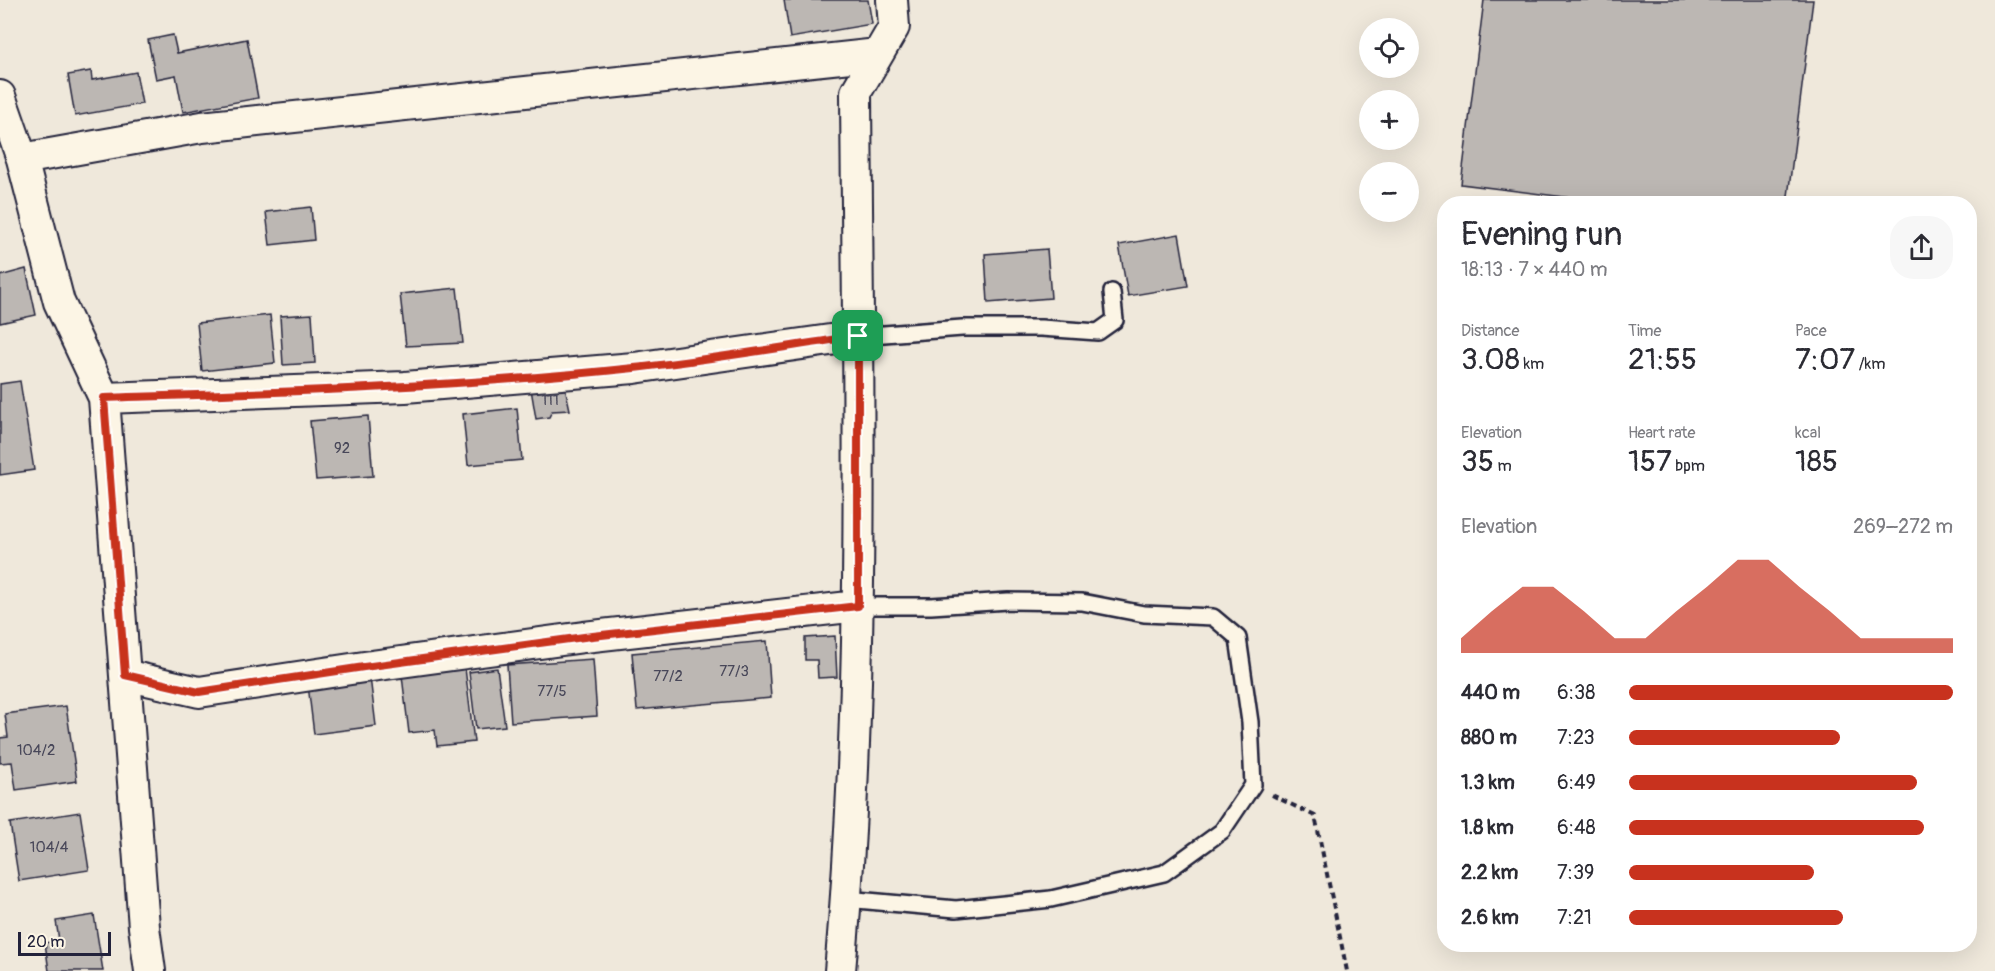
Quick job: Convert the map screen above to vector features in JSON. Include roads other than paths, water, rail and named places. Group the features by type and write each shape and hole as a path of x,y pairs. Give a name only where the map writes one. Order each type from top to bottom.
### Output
{"street":[{"path":"840,971 846,899 858,606 856,92 894,27 892,0"},
{"path":"22,159 202,127 878,54"},
{"path":"0,96 22,159 59,302 104,398 144,927 150,971"},
{"path":"104,398 428,386 634,368 858,336"},
{"path":"125,675 199,692 572,639 858,606"}],"lane":[{"path":"858,336 962,328 1041,328 1098,332 1115,320 1112,292"},
{"path":"846,899 956,909 1052,899 1164,873 1222,831 1253,785 1250,722 1238,638 1213,617 1144,614 1082,602 1008,601 931,606 858,606"}]}
